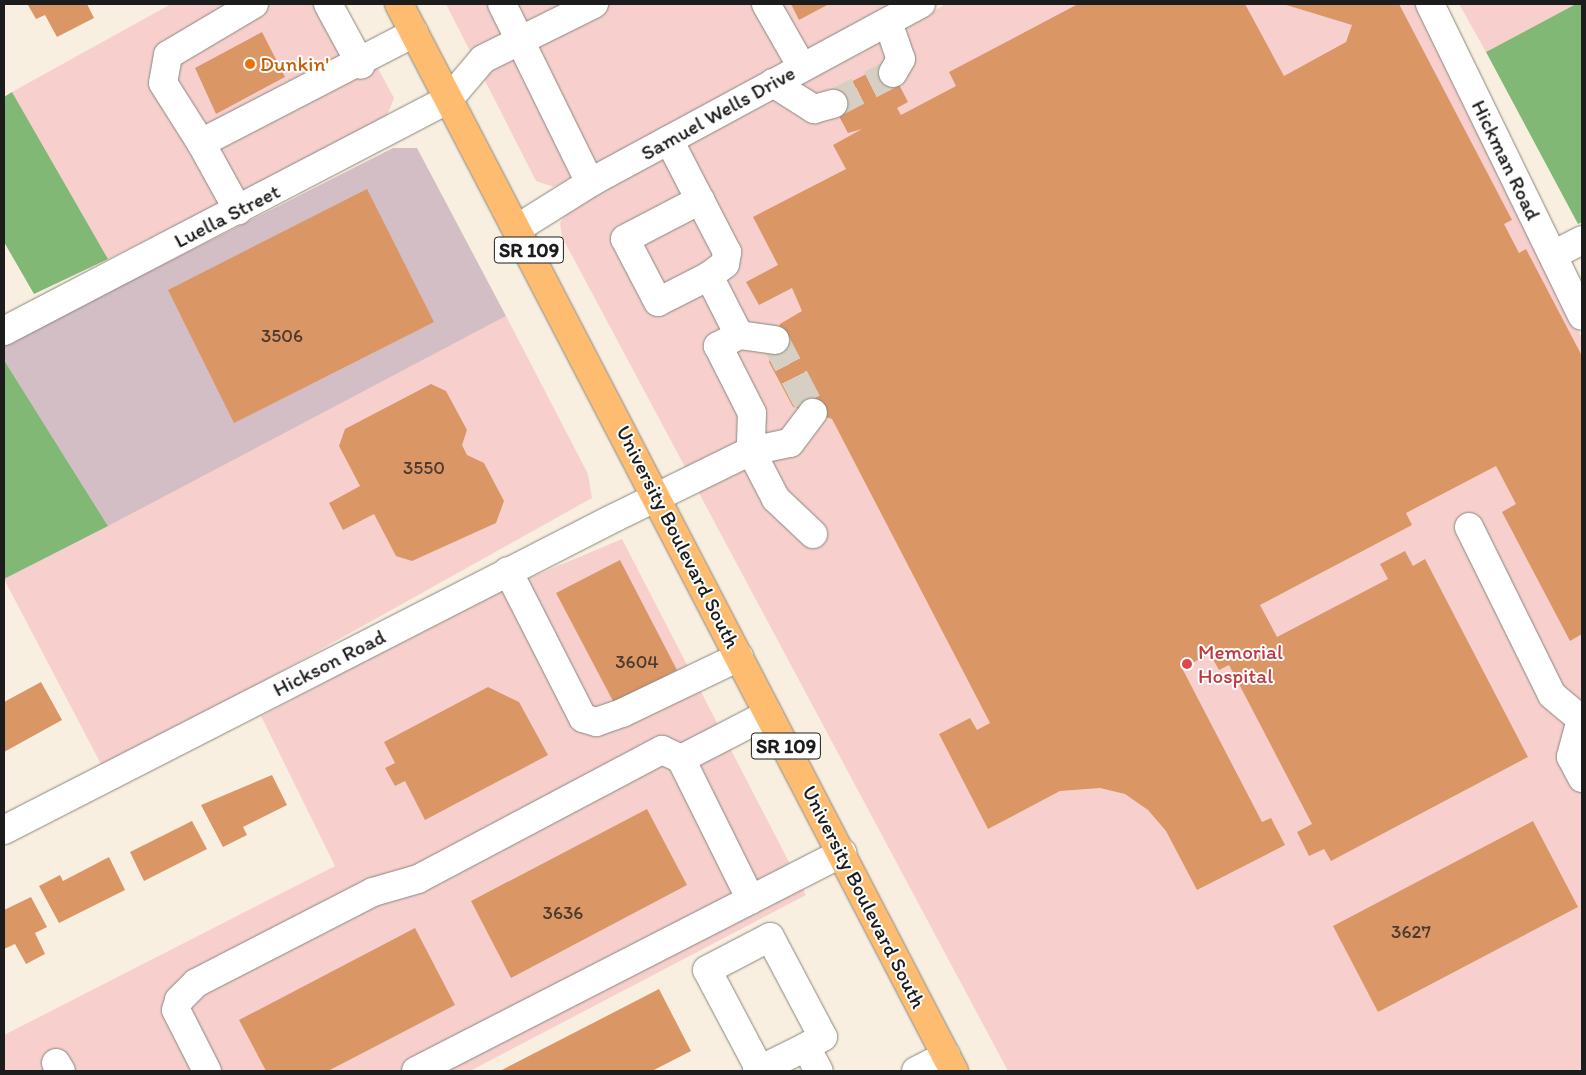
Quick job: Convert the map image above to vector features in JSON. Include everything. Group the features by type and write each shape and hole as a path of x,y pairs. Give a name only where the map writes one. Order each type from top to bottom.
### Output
{"main road":[{"name":"University Boulevard South","path":"398,4 518,228 950,1063"}],"street":[{"path":"238,210 201,143 163,83 168,55 254,4"},
{"path":"328,4 361,65"},
{"path":"502,4 590,183"},
{"path":"766,4 802,67"},
{"name":"Samuel Wells Drive","path":"518,228 590,183 921,4"},
{"name":"Hickman Road","path":"1430,4 1582,316"},
{"path":"449,99 483,59 588,5"},
{"path":"888,22 901,59 893,73"},
{"path":"201,143 361,65 414,33"},
{"path":"773,83 814,109 833,104"},
{"name":"Luella Street","path":"4,331 449,99"},
{"path":"669,140 727,252 725,264 709,276 658,302 625,239 700,200"},
{"path":"1553,255 1582,240"},
{"path":"709,276 739,335"},
{"path":"775,340 739,335 718,346 752,413 751,451 776,500 813,534"},
{"name":"Hickson Road","path":"4,830 656,497 751,451 790,443 813,413"},
{"path":"1468,527 1552,695 1582,720 1571,758 1582,778"},
{"path":"508,571 583,718 596,722 622,713 739,657"},
{"path":"681,759 768,714"},
{"path":"207,1071 176,1010 180,1000 196,983 373,892 418,879 662,750 681,759 751,900"},
{"path":"416,1071 842,853"},
{"path":"770,937 823,1037 806,1047 759,1071 708,970 770,937"},
{"path":"806,1047 819,1071"},
{"path":"916,1071 950,1063"}],"shaded area":[{"path":"171,4 343,4 394,98 385,121 108,259 12,92"},
{"path":"446,4 894,4 554,187 536,181"},
{"name":"Memorial Hospital","path":"946,4 1415,4 1582,338 1582,1071 1008,1071 562,237 560,223 567,211"},
{"path":"1459,4 1576,4 1486,52"},
{"path":"393,148 417,148 506,316 108,526 4,360 4,345"},
{"path":"506,316 588,474 592,498 248,690 102,766 4,579"},
{"path":"622,539 806,895 470,1071 4,1071 4,1035 335,866 261,716 498,591"}],"green space":[{"path":"1576,4 1582,4 1582,222 1578,224 1486,52"},
{"path":"12,92 108,259 34,294 4,242 4,97"},
{"path":"4,360 108,526 4,579"}],"building":[{"path":"87,4 94,18 57,37 45,15 36,19 28,5"},
{"path":"791,4 829,4 799,20"},
{"path":"1078,4 1245,4 1284,76 1346,42 1352,25 1283,4 1399,4 1512,220 1504,224 1519,253 1526,249 1582,356 1582,634 1570,641 1502,512 1516,504 1496,466 1406,513 1412,525 1260,605 1277,637 1388,579 1380,564 1405,551 1413,566 1425,559 1528,757 1331,861 1324,849 1309,856 1297,832 1312,824 1229,665 1219,670 1210,654 1182,668 1262,822 1271,818 1285,845 1197,890 1166,831 1148,810 1125,794 1100,788 1060,791 988,829 939,734 970,718 977,730 990,723 832,419 793,407 769,362 780,324 802,311 792,288 759,305 746,282 778,265 753,217 846,169 833,145 862,129 848,133 827,94 888,63 908,102 897,108 901,115 956,86 949,72"},
{"path":"262,32 285,77 216,114 195,68"},
{"path":"367,189 434,322 234,423 168,290"},
{"path":"431,384 446,391 467,430 462,445 467,455 484,463 504,501 496,523 412,561 396,556 374,514 343,530 329,503 360,486 339,446 345,429"},
{"path":"620,560 677,670 614,703 556,593"},
{"path":"41,682 62,720 4,752 4,702"},
{"path":"488,687 519,702 548,755 425,820 405,781 395,786 385,768 395,763 384,742"},
{"path":"272,775 287,805 243,827 247,835 223,847 201,805"},
{"path":"647,809 687,885 511,978 471,901"},
{"path":"192,821 207,849 144,881 130,852"},
{"path":"1533,821 1578,907 1378,1012 1333,926"},
{"path":"109,857 125,890 59,923 39,886 60,875 63,881"},
{"path":"31,897 47,927 35,933 45,954 26,964 15,944 4,949 4,910"},
{"path":"415,928 455,1005 328,1071 266,1071 239,1020"},
{"path":"659,989 691,1051 652,1071 500,1071"}],"tunnel":[{"path":"833,104 893,73"},
{"path":"775,340 813,413"}],"place":[{"name":"Dunkin'","path":"250,64"},
{"name":"Memorial Hospital","path":"1187,664"}]}
